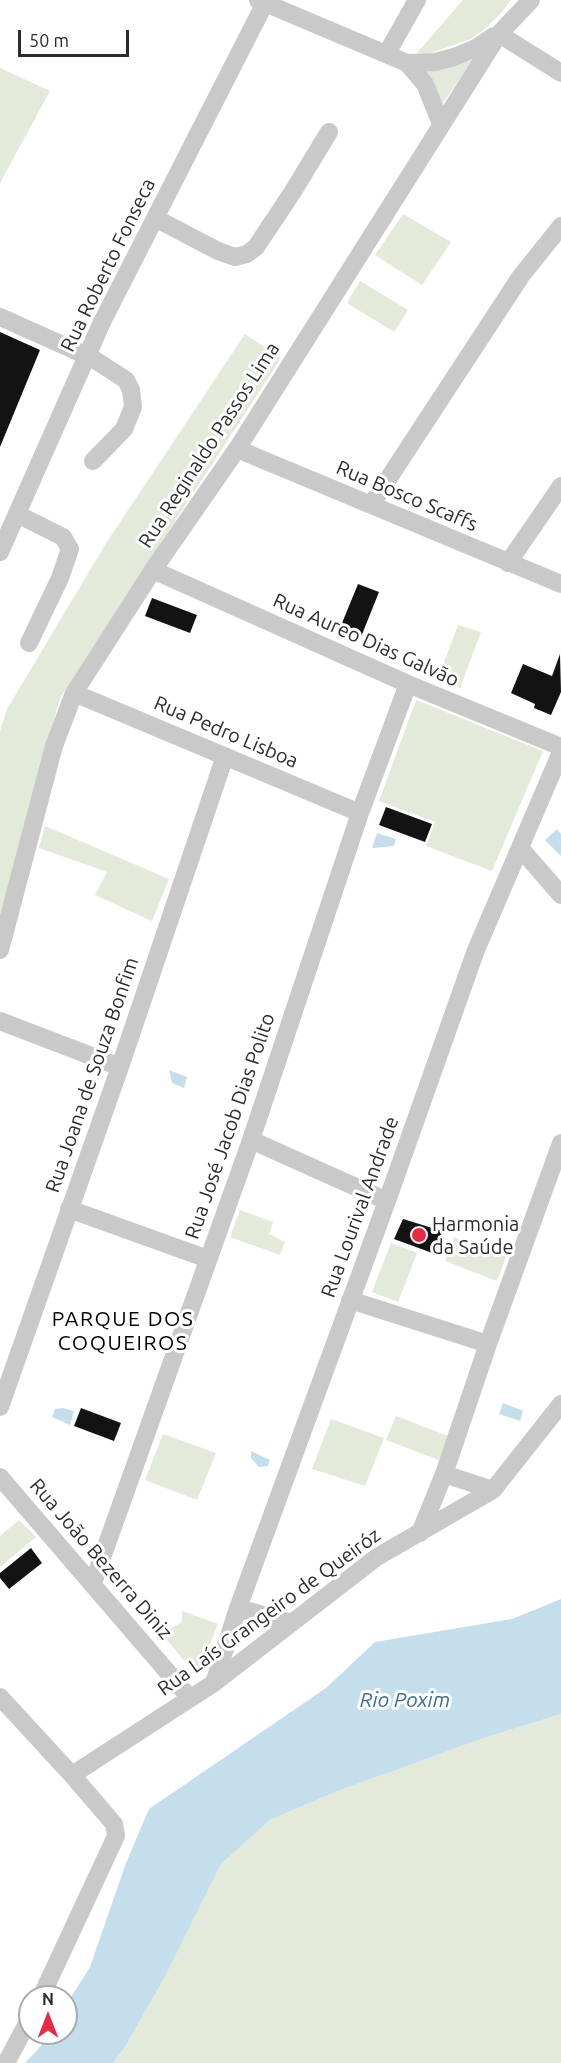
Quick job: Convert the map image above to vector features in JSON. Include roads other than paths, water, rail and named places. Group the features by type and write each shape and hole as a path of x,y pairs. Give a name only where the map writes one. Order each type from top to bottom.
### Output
{"street":[{"path":"387,53 417,0"},
{"name":"Rua Reginaldo Passos Lima","path":"0,950 54,746 75,693 153,570 237,449 499,34 531,0"},
{"path":"261,2 408,63 425,84 441,124"},
{"name":"Rua Roberto Fonseca","path":"0,552 102,322 261,2"},
{"path":"408,63 435,62 454,57 476,48 499,34 561,73"},
{"path":"155,218 218,251 235,257 247,254 256,247 329,132"},
{"path":"371,505 521,276 561,226"},
{"path":"0,317 88,356 126,380 131,390 133,407 123,429 93,461"},
{"name":"Rua Bosco Scaffs","path":"237,449 561,584"},
{"path":"508,563 561,486"},
{"path":"17,514 63,537 70,549 60,578 29,643"},
{"name":"Rua Aureo Dias Galvão","path":"153,570 408,684 561,749"},
{"name":"Rua José Jacob Dias Polito","path":"93,1583 251,1140 360,813 408,684"},
{"name":"Rua Pedro Lisboa","path":"75,693 360,813"},
{"name":"Rua Lourival Andrade","path":"214,1683 238,1608 476,950 561,749"},
{"name":"Rua Joana de Souza Bonfim","path":"0,1407 120,1067 225,756"},
{"path":"520,849 561,895"},
{"path":"0,1021 120,1067"},
{"path":"251,1140 387,1201"},
{"path":"420,1533 444,1474 488,1344 561,1143"},
{"path":"69,1209 208,1259"},
{"path":"350,1300 488,1344"},
{"name":"Rua Laís Grangeiro de Queiróz","path":"72,1775 214,1683 377,1557 493,1490 561,1404"},
{"path":"444,1474 493,1490"},
{"name":"Rua João Bezerra Diniz","path":"0,1477 190,1698"},
{"path":"238,1608 291,1623"},
{"path":"0,1697 114,1824 116,1836 47,1985"},
{"path":"6,2063 18,2040"}],"water":[{"path":"557,829 561,834 561,856 545,840"},
{"path":"377,833 396,839 394,846 372,848"},
{"path":"169,1070 187,1077 184,1088 172,1083"},
{"path":"503,1403 523,1411 520,1421 499,1414"},
{"path":"63,1408 74,1411 70,1425 52,1417 55,1409"},
{"path":"251,1451 270,1460 268,1466 259,1467 251,1458"},
{"name":"Rio Poxim","path":"561,1599 561,1714 481,1739 335,1792 270,1820 221,1864 166,1975 125,2047 113,2063 25,2063 42,2045 78,2045 78,1986 90,1967 126,1863 149,1809 326,1688 375,1642 512,1619"}],"place":[{"name":"Harmonia da Saúde","path":"419,1235"}],"district":[{"name":"PARQUE DOS COQUEIROS","path":"123,1331"}]}
